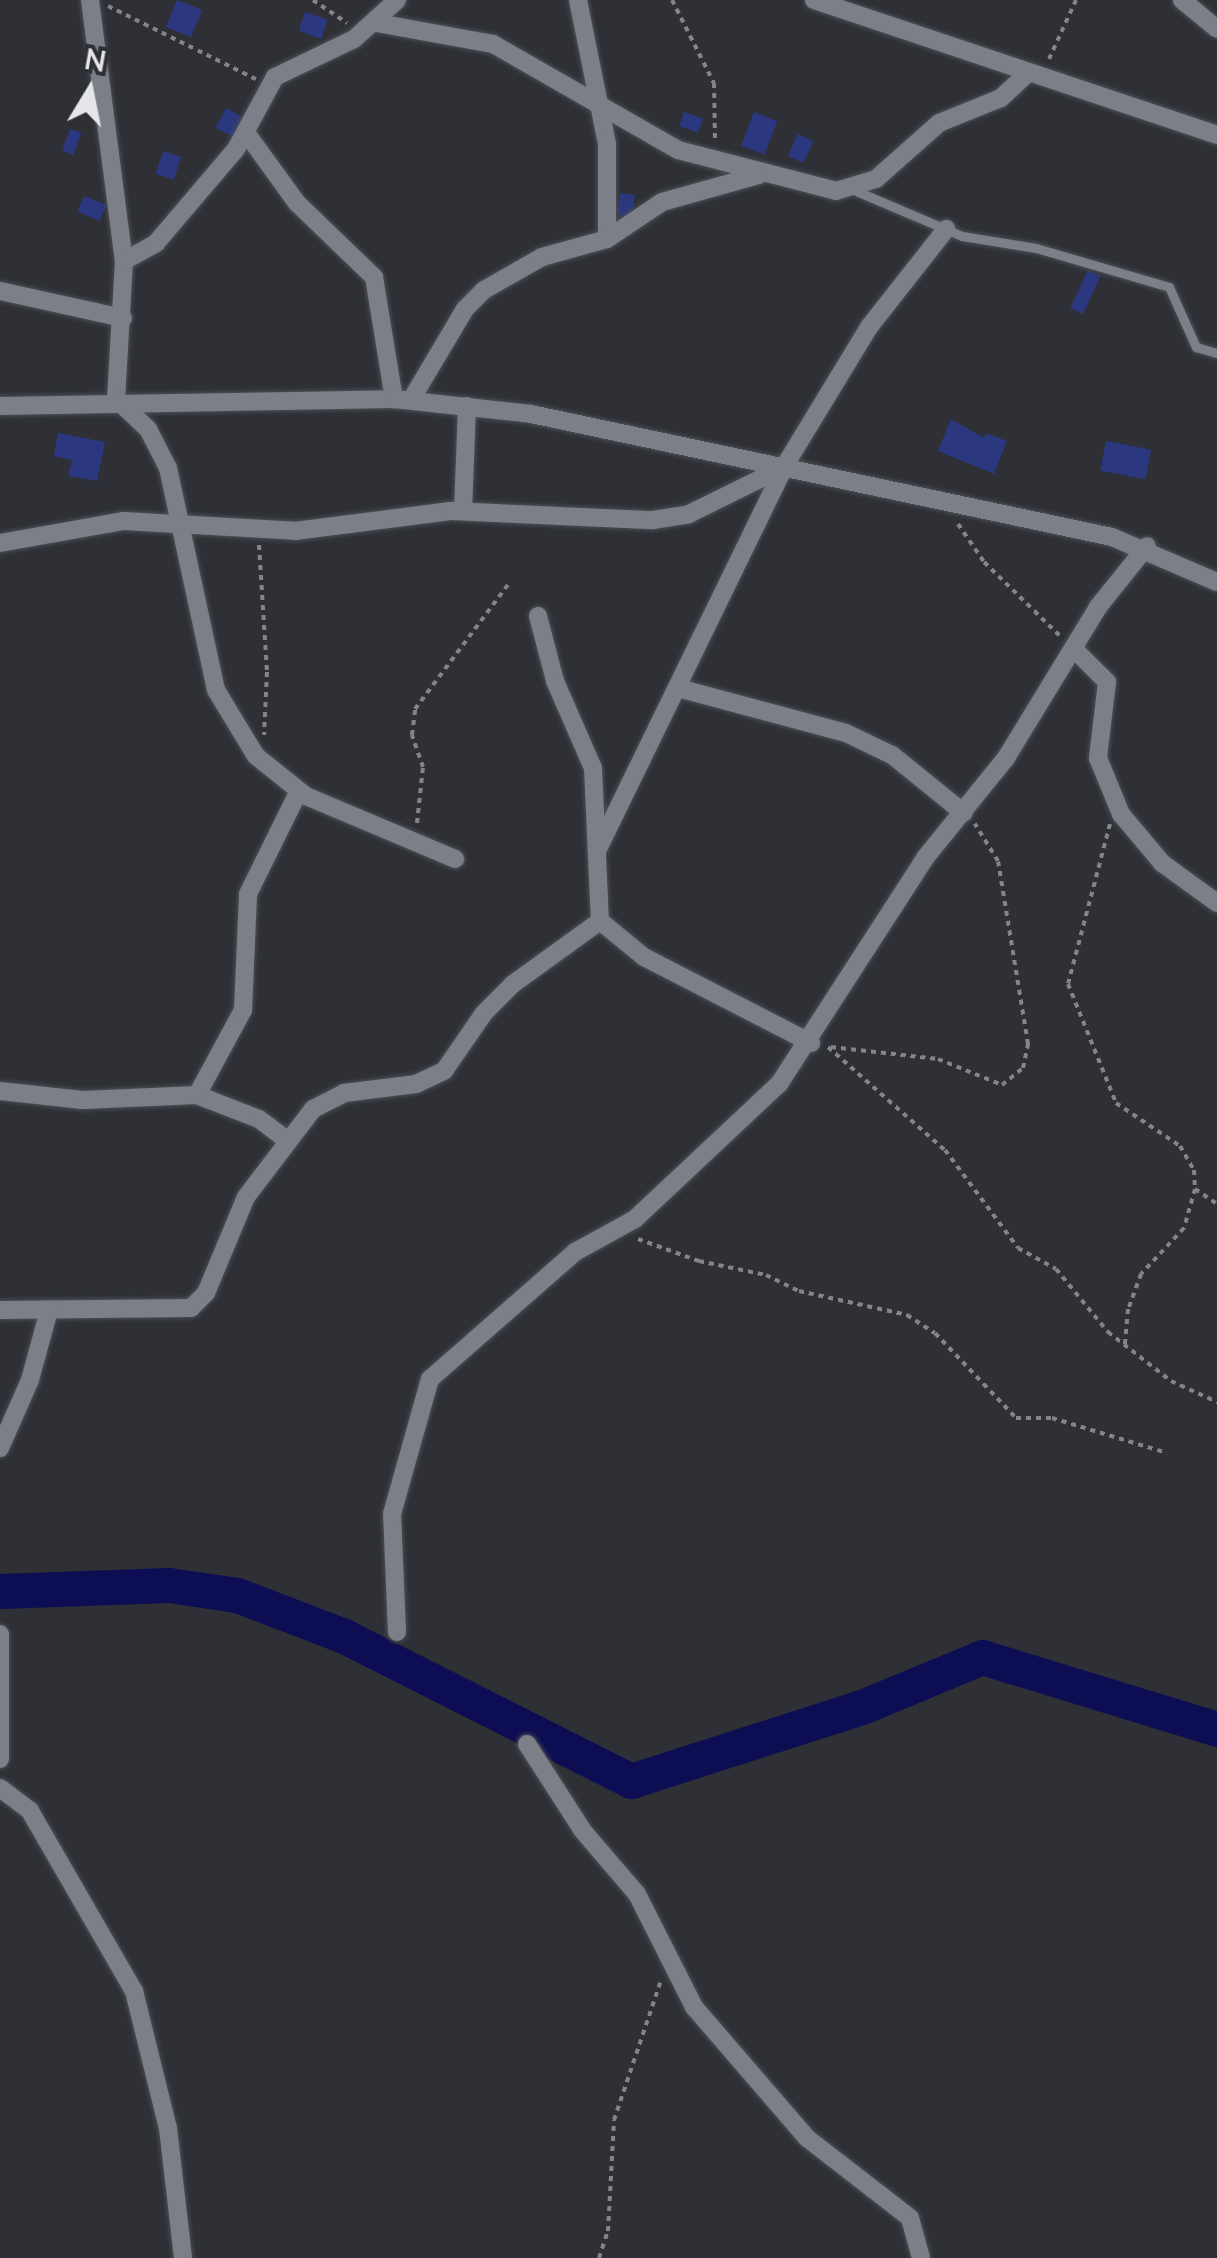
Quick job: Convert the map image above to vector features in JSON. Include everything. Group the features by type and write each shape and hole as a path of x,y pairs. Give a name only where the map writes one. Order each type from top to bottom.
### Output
{"street":[{"path":"92,0 124,261 116,400 160,450 181,525 210,673 237,730 262,762 299,791 455,859"},
{"path":"124,261 156,243 247,134 268,85 370,28 398,0"},
{"path":"578,0 607,144 608,240"},
{"path":"814,0 1217,136"},
{"path":"1182,0 1217,29"},
{"path":"370,28 493,44 599,101 666,144 726,165 819,189 852,189 876,178 939,122 1001,98 1028,73"},
{"path":"247,134 297,202 374,276 402,400"},
{"path":"402,400 465,309 484,290 542,256 608,240 662,202 763,174"},
{"path":"598,849 784,467 869,328 946,228"},
{"path":"0,291 122,318"},
{"path":"0,406 116,400 402,400 532,414 1146,546 1217,582"},
{"path":"464,512 467,406"},
{"path":"0,543 108,522 258,530 464,512 671,517 723,500 784,467"},
{"path":"397,1632 392,1514 430,1379 575,1252 635,1219 686,1165 745,1120 820,1045 925,858 964,813 1146,546"},
{"path":"538,616 554,681 594,768 600,921 644,957 820,1045"},
{"path":"1074,649 1107,682 1098,758 1120,814 1162,863 1217,903"},
{"path":"678,688 846,732 892,756 964,813"},
{"path":"197,1095 243,1010 248,894 299,791"},
{"path":"0,1310 190,1308 206,1293 246,1197 286,1139 327,1098 416,1084 444,1071 484,1013 514,984 600,921"},
{"path":"0,1091 83,1100 197,1095 259,1119 286,1139"},
{"path":"0,1448 30,1380 49,1310"},
{"path":"0,1634 0,1759"},
{"path":"527,1744 583,1831 637,1894 694,2007 807,2138 910,2218 921,2258"},
{"path":"0,1788 30,1811 134,1992 168,2128 183,2258"}],"lane":[{"path":"852,189 946,228 1168,287 1196,347 1217,354"}],"path":[{"path":"92,0 268,85"},
{"path":"314,0 370,28"},
{"path":"672,0 714,83 711,120 726,165"},
{"path":"1028,73 1048,60 1076,0"},
{"path":"947,502 984,562 1074,649"},
{"path":"258,530 268,672 262,762"},
{"path":"414,843 422,767 412,736 415,709 510,582"},
{"path":"820,1045 938,1059 1002,1084 1024,1068 1028,1044 998,860 986,836 964,813"},
{"path":"1120,814 1100,848 1068,984 1116,1103 1180,1146 1194,1170 1194,1189 1184,1228 1140,1274 1125,1346"},
{"path":"820,1045 945,1150 1018,1248 1056,1269 1125,1346 1170,1381 1217,1402"},
{"path":"1194,1189 1217,1204"},
{"path":"635,1219 640,1241 766,1275 799,1291 907,1316 943,1341 1016,1418 1062,1420 1167,1453"},
{"path":"600,2258 608,2230 614,2120 668,1959"}],"building":[{"path":"177,0 202,10 191,37 166,27"},
{"path":"305,12 328,20 321,39 298,31"},
{"path":"226,108 244,118 234,137 215,127"},
{"path":"684,112 703,118 698,132 679,126"},
{"path":"754,112 777,121 764,155 741,146"},
{"path":"70,129 81,133 73,155 62,151"},
{"path":"798,134 813,141 803,163 788,156"},
{"path":"163,151 181,157 174,180 156,174"},
{"path":"620,193 635,195 632,217 617,215"},
{"path":"84,196 106,205 100,221 78,212"},
{"path":"1088,270 1101,276 1083,314 1070,308"},
{"path":"951,419 984,438 986,433 1007,441 994,474 938,451"},
{"path":"58,433 105,442 97,481 68,476 72,460 54,456"},
{"path":"1106,441 1151,450 1145,479 1100,470"}],"waterway":[{"path":"0,1591 169,1585 237,1595 344,1636 631,1781 862,1707 982,1657 1217,1729"}]}
